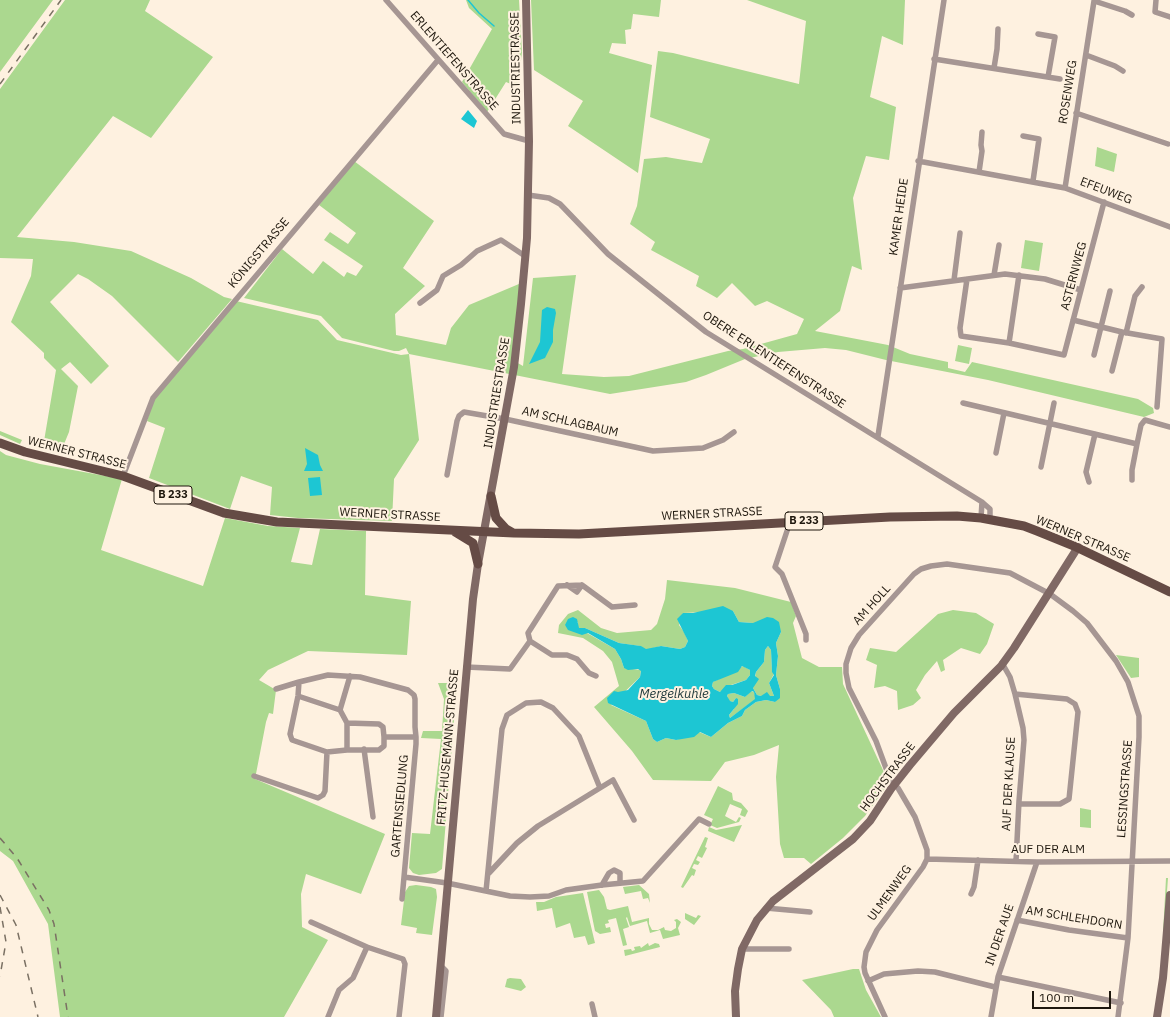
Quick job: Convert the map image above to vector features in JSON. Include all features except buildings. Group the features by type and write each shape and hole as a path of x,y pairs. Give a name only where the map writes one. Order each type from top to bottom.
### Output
{"main road":[{"name":"WERNER STRASSE","path":"0,443 25,452 122,476 217,511 248,518 277,522 514,534 579,534 924,516 990,519 1026,527 1078,547 1169,591"},
{"path":"491,496 496,518 506,529 514,534"},
{"path":"450,530 464,536 473,543 478,564"}],"street":[{"name":"ERLENTIEFENSTRASSE","path":"386,0 504,134 509,137 529,141"},
{"name":"INDUSTRIESTRASSE","path":"484,532 516,351 525,256 529,141 526,0"},
{"name":"KAMER HEIDE","path":"878,436 918,161 944,0"},
{"path":"1156,0 1155,12 1170,17"},
{"path":"1094,1 1124,10 1132,15"},
{"name":"ROSENWEG","path":"1065,188 1094,1"},
{"path":"994,68 998,29"},
{"path":"1038,34 1055,37 1048,77"},
{"path":"1086,55 1116,66 1123,71"},
{"path":"934,58 1060,79"},
{"name":"KÖNIGSTRASSE","path":"122,476 153,398 211,327 438,60"},
{"path":"1076,113 1168,144"},
{"path":"979,172 982,151 982,132"},
{"path":"1023,136 1039,139 1033,181"},
{"name":"EFEUWEG","path":"918,161 1065,188 1170,227"},
{"name":"OBERE ERLENTIEFENSTRASSE","path":"528,195 549,198 560,204 608,254 706,332 856,425 878,436 982,502"},
{"name":"ASTERNWEG","path":"1009,343 1064,355 1104,202"},
{"path":"954,280 960,233"},
{"path":"420,303 437,290 443,276 461,265 477,251 501,240 525,256"},
{"path":"994,275 999,245"},
{"path":"900,288 994,275 1019,275 1045,279 1081,290"},
{"path":"967,279 960,328 961,336 1009,343 1019,275"},
{"path":"1112,371 1135,296 1142,288"},
{"path":"1094,355 1110,291"},
{"path":"1073,320 1124,333 1162,339 1157,407"},
{"path":"964,403 1137,444"},
{"path":"1040,467 1054,403"},
{"name":"AM SCHLAGBAUM","path":"447,475 459,416 467,412 505,418 653,451 703,448 723,440 734,432"},
{"path":"996,453 1004,413"},
{"path":"1132,480 1132,470 1141,425 1145,420 1170,427"},
{"path":"1089,482 1086,472 1095,434"},
{"path":"981,518 982,502"},
{"path":"982,502 990,509 990,519"},
{"path":"790,522 775,567 782,574 806,634 806,640"},
{"name":"FRITZ-HUSEMANN-STRASSE","path":"436,1017 466,667 478,564 484,532"},
{"name":"HOCHSTRASSE","path":"736,1017 735,991 742,948 753,926 766,908 853,840 870,822 894,784 954,713 1002,664 1050,594 1078,547"},
{"name":"AM HOLL","path":"894,784 847,680 847,658 852,645 860,635 914,574 921,569 931,566 947,564 1010,573 1050,594"},
{"path":"596,676 589,673 577,659 567,655 552,655 530,641 528,633 558,586 582,585 612,607 635,605"},
{"name":"LESSINGSTRASSE","path":"1050,594 1066,605 1086,623 1122,670 1133,695 1139,716 1140,737 1128,938 1121,1003 1118,1017"},
{"path":"466,667 510,670 530,641"},
{"name":"AUF DER KLAUSE","path":"1002,664 1010,676 1024,740 1018,804 1016,861"},
{"name":"GARTENSIEDLUNG","path":"276,689 328,675 370,679 412,692 415,699 416,737 402,899"},
{"path":"340,710 350,676"},
{"name":"GARTENSIEDLUNG","path":"299,682 290,739 327,752 381,749 384,746 384,737 416,737"},
{"path":"1015,694 1066,699 1075,704 1078,712 1069,799 1060,804 1018,804"},
{"path":"298,696 340,710 347,723 347,750"},
{"path":"486,891 501,738 507,715 526,703 534,702 547,704 559,713 579,736 600,788"},
{"path":"347,723 379,724 383,727 384,737"},
{"path":"364,750 373,817"},
{"path":"254,776 318,798 323,795 325,791 327,752"},
{"path":"489,872 517,843 538,826 613,780 634,820"},
{"name":"ULMENWEG","path":"885,1017 868,980 864,967 869,943 916,878 927,859 926,850 915,817 894,784"},
{"path":"404,877 447,883 510,896 543,897 566,890 602,884 643,881 699,819 708,824"},
{"name":"AUF DER ALM","path":"927,859 1037,862 1170,861"},
{"path":"971,894 974,887 978,860"},
{"name":"IN DER AUE","path":"991,1017 995,987 1037,862"},
{"path":"602,884 609,873 614,870 620,873 620,883"},
{"path":"1157,1017 1166,980 1170,895"},
{"path":"766,908 810,912"},
{"name":"AM SCHLEHDORN","path":"1017,920 1069,930 1128,938"},
{"path":"311,922 366,947 400,958 404,962 399,1017"},
{"path":"328,1017 339,990 353,978 366,947"},
{"path":"742,948 789,950"},
{"name":"FRITZ-HUSEMANN-STRASSE","path":"440,965 446,971 441,1017"},
{"path":"868,980 884,974 918,971 935,972 995,987"},
{"path":"998,977 1121,1003"},
{"path":"592,1004 595,1017"}],"green space":[{"path":"0,0 53,0 0,72"},
{"path":"65,0 150,0 145,11 213,57 151,138 113,116 17,237 74,242 131,251 191,278 224,297 232,299 178,362 112,296 88,279 78,274 50,302 109,366 91,384 70,362 61,369 78,386 69,432 62,449 43,447 56,370 44,358 44,353 11,322 31,276 33,259 0,258 0,89"},
{"path":"466,0 519,0 522,52 518,87 506,82 487,112 462,82 492,29 469,8"},
{"path":"531,0 661,0 659,17 633,14 631,29 625,30 626,44 612,43 609,53 652,65 638,173 568,126 583,101 534,70"},
{"path":"747,0 905,0 903,45 882,36 870,97 896,107 889,160 866,156 853,198 862,270 852,266 840,311 815,331 888,345 910,354 948,362 948,368 965,372 972,362 1138,399 1153,408 1154,413 1144,417 988,380 886,360 846,350 825,348 778,352 745,359 686,382 610,394 409,354 406,348 399,351 394,351 342,338 321,316 244,298 282,249 313,274 323,261 344,277 347,272 356,276 363,266 324,240 330,232 348,244 356,233 319,205 354,161 434,221 403,268 425,286 395,314 396,335 446,345 451,328 469,305 526,281 516,362 523,366 533,278 576,275 562,374 604,377 629,376 728,351 743,349 797,334 804,319 767,301 755,306 732,283 717,298 696,286 699,276 651,250 655,242 630,224 637,206 644,159 666,157 702,163 710,139 650,117 658,51 673,53 799,84 806,21"},
{"path":"1097,147 1117,154 1114,172 1095,166"},
{"path":"1025,240 1043,243 1039,271 1021,268"},
{"path":"236,301 318,320 337,340 401,355 409,354 419,440 394,479 392,521 298,518 270,515 272,487 241,476 230,509 149,478 165,428 147,421 153,401"},
{"path":"958,345 972,348 969,364 955,361"},
{"path":"0,431 22,440 20,444 0,435"},
{"path":"0,451 6,455 40,464 122,479 101,550 203,586 225,518 268,526 300,528 291,562 312,565 320,529 366,531 365,595 411,601 407,655 308,651 268,670 259,680 276,690 273,714 269,713 266,722 255,779 385,834 361,894 306,874 301,894 302,927 328,940 284,1017 60,1017 48,924 13,861 0,851"},
{"path":"667,580 735,588 791,602 796,616 793,623 802,658 819,667 842,667 843,684 889,783 865,816 843,838 811,864 804,858 784,858 780,844 776,777 779,745 754,755 725,762 711,781 653,780 632,751 594,707 619,686 612,662 603,651 583,638 558,633 559,625 568,614 578,610 601,628 617,633 651,630 657,624 665,599","holes":["733,611 739,622 753,623 781,632 776,643 778,656 776,675 780,689 775,702 766,700 756,702 745,710 742,716 728,723 711,737 699,732 676,740 666,738 657,742 653,739 646,721 611,705 640,677 641,670 624,668 615,649 587,633 565,625 578,622 577,626 579,629 585,628 619,643 640,646 646,650 661,646 680,649 685,647 688,641 679,625 683,613"]},
{"path":"953,610 976,613 994,624 987,644 980,654 961,648 943,660 945,670 941,672 937,661 925,675 916,690 921,698 913,705 898,710 897,691 885,686 874,688 877,665 866,660 870,648 896,652 938,614"},
{"path":"768,646 771,650 772,671 774,674 769,683 774,696 761,696 757,695 753,688 756,672 764,662 765,650"},
{"path":"1116,655 1139,658 1139,677 1131,678"},
{"path":"743,666 750,670 750,675 746,680 731,685 720,692 714,689 712,686 713,682"},
{"path":"438,683 457,683 442,869 436,873 419,875 413,873 409,868 412,833 430,834 441,739 421,738 423,731 442,731 444,699"},
{"path":"751,691 754,692 756,699 730,718 729,715 734,709 736,698 733,702 729,701 727,696 728,694 734,693 745,697"},
{"path":"718,786 732,793 733,800 741,803 748,811 745,817 740,815 742,809 730,804 725,816 736,822 739,817 741,818 739,822 717,828 710,825 713,819 704,815"},
{"path":"1080,808 1091,810 1091,828 1080,827"},
{"path":"742,825 734,842 708,831 709,827 716,830"},
{"path":"705,837 708,838 705,847 707,848 702,858 698,856 696,860 700,862 698,865 694,864 692,868 696,870 694,876 692,875 683,888 681,887"},
{"path":"1166,878 1168,878 1163,933"},
{"path":"416,885 436,889 437,897 432,935 416,933 417,928 401,925 405,892 409,886"},
{"path":"639,885 649,894 650,903 648,898 643,899 641,891 625,894 623,887"},
{"path":"599,890 604,897 607,909 610,910 628,906 632,922 649,918 649,924 652,930 658,930 664,927 665,930 671,931 676,928 676,922 674,920 677,919 681,922 678,928 680,935 663,939 660,930 650,933 647,921 630,926 627,917 629,927 623,929 627,945 623,946 616,918 608,920 609,923 605,924 606,928 610,927 611,932 600,934 595,931 587,892"},
{"path":"583,893 595,943 588,945 585,936 574,938 570,923 556,928 552,908 537,911 536,902 544,902 556,897"},
{"path":"685,913 696,918 698,915 701,916 694,925 685,919"},
{"path":"648,943 649,946 655,943 659,944 660,947 625,956 624,950 631,949 632,951 635,950 634,947 640,946 641,948"},
{"path":"859,969 866,990 881,1017 834,1017 831,1010 802,980"},
{"path":"507,979 521,979 526,987 521,991 505,987"}],"water":[{"path":"468,110 477,121 474,128 461,119"},
{"path":"547,307 555,309 556,313 553,330 553,342 545,358 529,364 540,342 542,310"},
{"path":"305,448 318,455 323,471 304,471 307,464"},
{"path":"320,477 322,495 310,496 308,478"},
{"name":"Mergelkuhle","path":"723,606 733,611 739,622 753,623 767,617 773,618 779,622 781,632 776,643 778,656 776,675 780,689 780,698 775,702 766,700 756,702 745,710 742,716 728,723 711,737 700,732 694,737 676,740 666,738 657,742 653,739 646,721 608,703 607,698 614,691 618,692 628,690 640,677 641,671 638,669 628,670 624,668 615,649 588,633 582,635 568,630 565,625 568,619 573,617 577,619 579,628 585,628 619,643 641,646 646,649 661,646 680,649 685,647 688,641 677,619 683,613 693,613","holes":["768,646 771,650 772,672 774,675 769,683 774,696 770,696 767,692 761,696 757,695 753,688 759,679 755,676 756,672 764,662 765,650","742,666 750,670 750,675 746,680 732,685 726,685 720,692 712,686 713,682 738,672","752,691 754,692 755,699 730,718 729,715 738,704 738,699 736,698 733,702 730,701 727,696 728,694 734,693 745,697"]}],"waterway":[{"path":"468,0 479,13 494,26"}],"railway":[{"path":"0,84 61,0"},
{"path":"0,838 17,858 49,910 54,924 68,1017"},
{"path":"0,895 16,925 38,1017"},
{"path":"0,907 6,942 0,976"}]}
